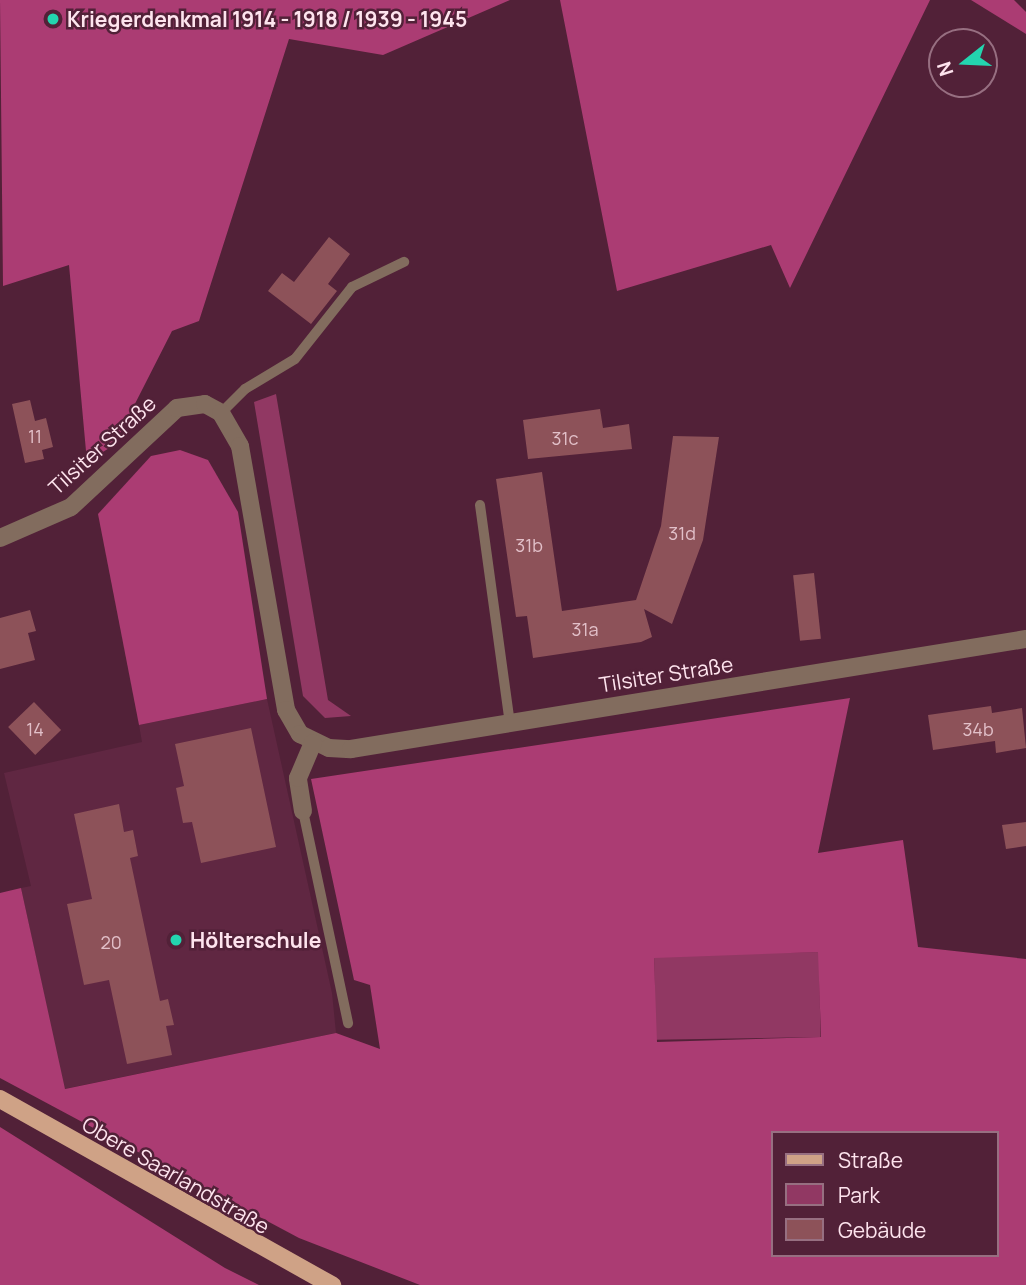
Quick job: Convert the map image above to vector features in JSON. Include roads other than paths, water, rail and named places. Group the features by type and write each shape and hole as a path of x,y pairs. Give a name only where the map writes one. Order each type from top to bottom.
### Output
{"main road":[{"name":"Obere Saarlandstraße","path":"0,1099 332,1285"}],"street":[{"name":"Tilsiter Straße","path":"0,538 71,507 177,408 205,404 221,413"},
{"path":"221,413 240,446 286,710 300,734 313,743 298,778 303,811"},
{"name":"Tilsiter Straße","path":"313,743 351,749 1026,639"}],"lane":[{"path":"221,413 245,389 295,359 352,287 404,262"},
{"path":"480,505 510,723"},
{"path":"303,811 348,1023"}],"place":[{"name":"Kriegerdenkmal 1914 - 1918 / 1939 - 1945","path":"53,19"},
{"name":"Hölterschule","path":"176,940"}]}
